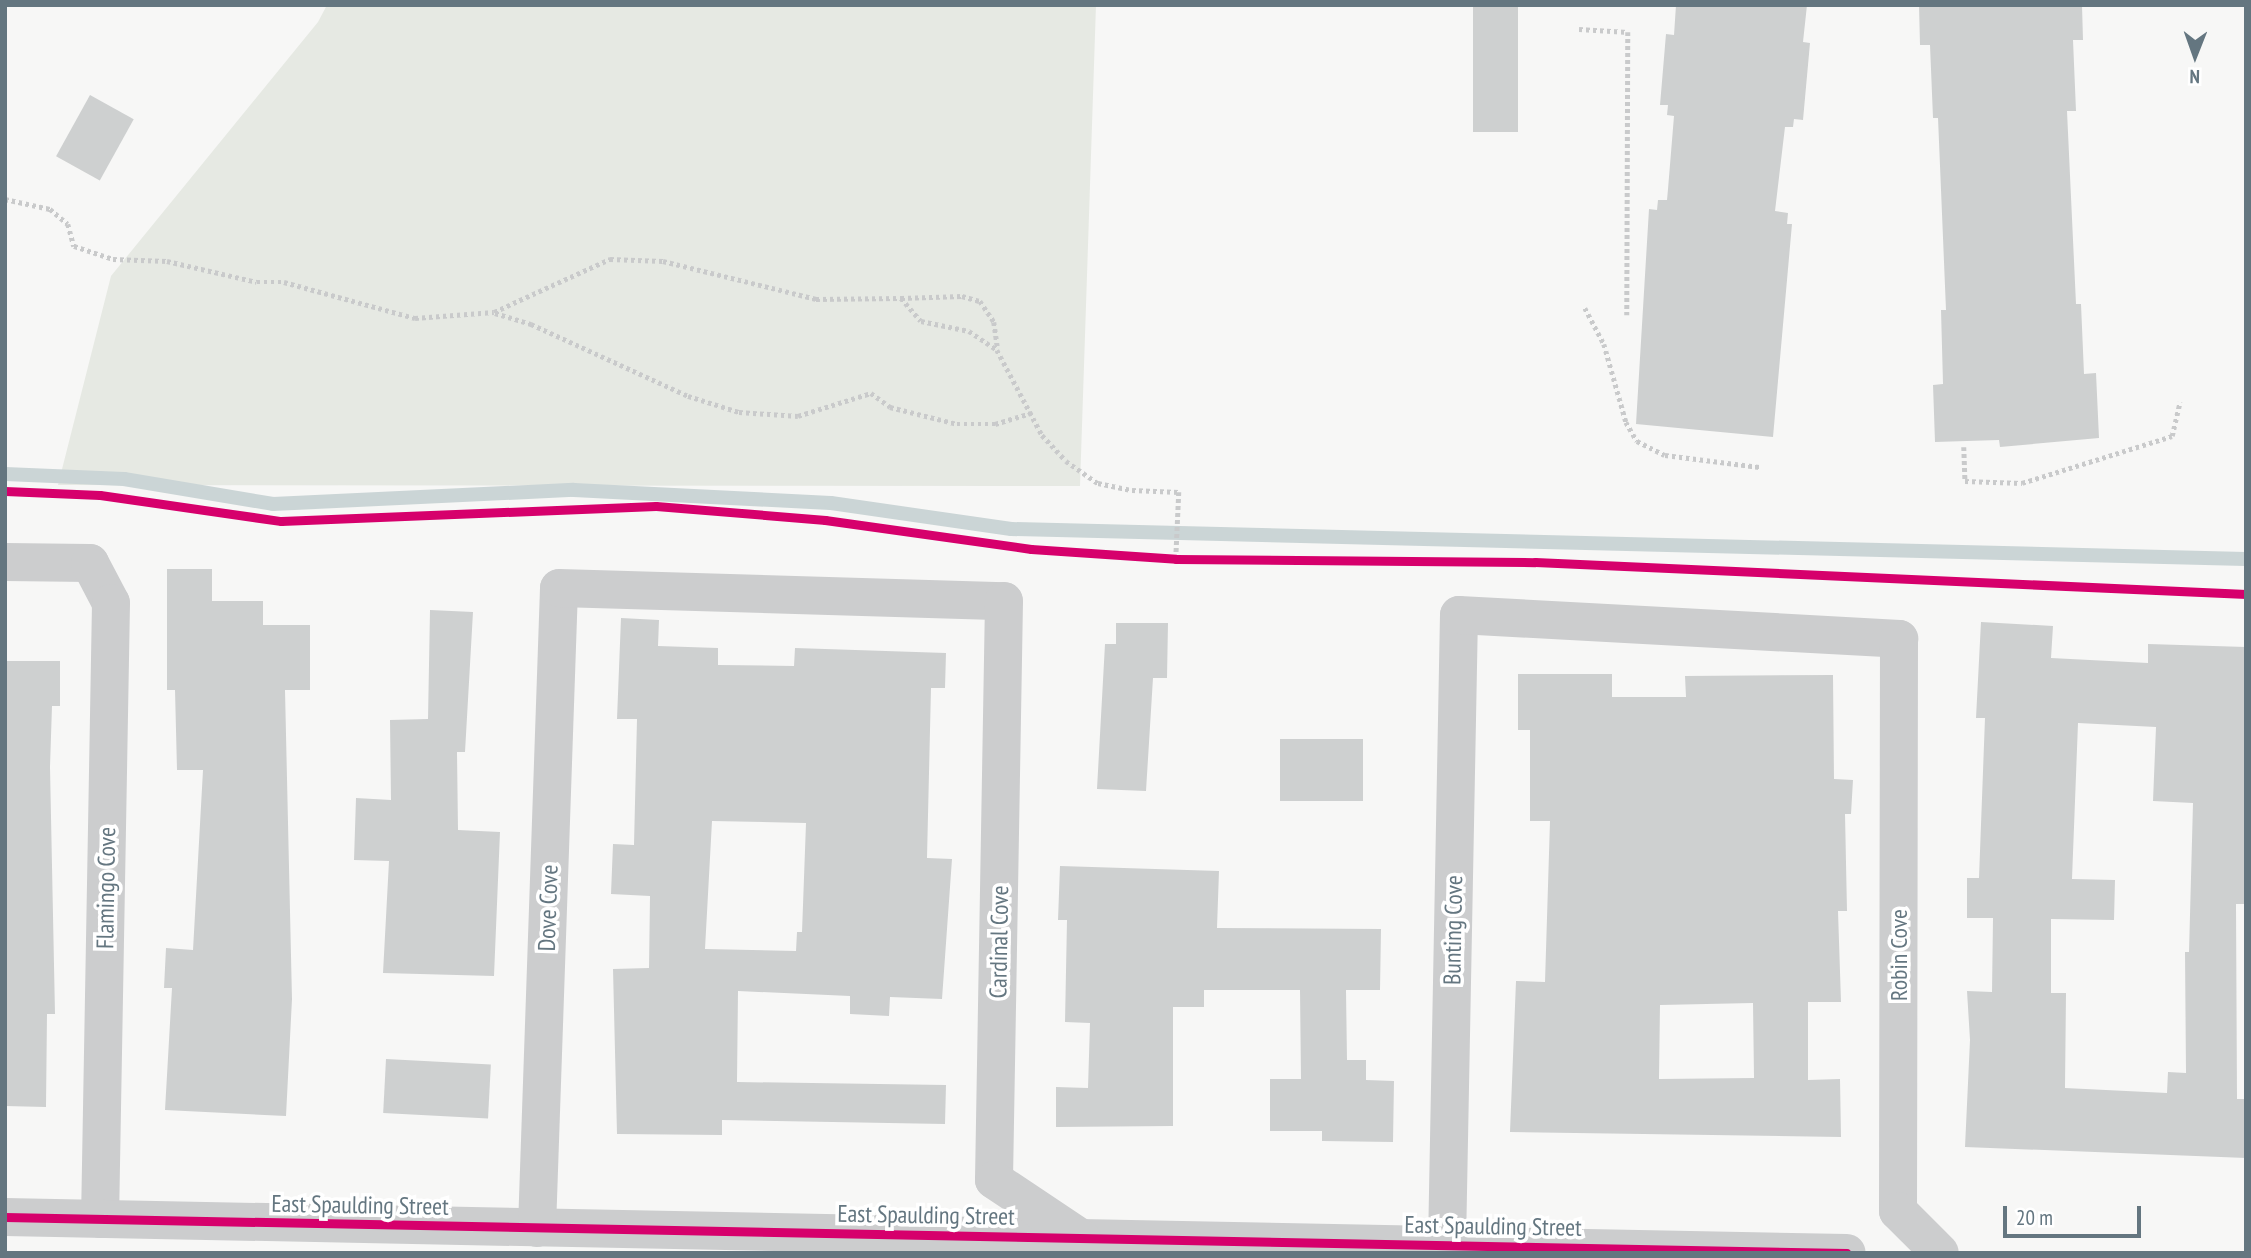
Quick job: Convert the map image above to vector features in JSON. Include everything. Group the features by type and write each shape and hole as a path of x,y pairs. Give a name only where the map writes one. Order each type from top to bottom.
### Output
{"street":[{"name":"Flamingo Cove","path":"5,562 90,563 111,603 100,1219"},
{"name":"Dove Cove","path":"537,1228 559,588 1004,601"},
{"name":"Cardinal Cove","path":"1004,601 994,1180 1080,1244"},
{"name":"Bunting Cove","path":"1447,1245 1459,615 1899,639"},
{"name":"Robin Cove","path":"1899,639 1898,1211 1940,1253"},
{"name":"East Spaulding Street","path":"5,1217 100,1219 179,1236 537,1228 633,1242 1447,1245 1531,1249 1847,1253"}],"path":[{"path":"1579,29 1628,32 1626,315"},
{"path":"5,200 50,209 68,224 74,246 113,259 167,261 211,274 284,282 415,318 494,312 587,267 610,259 638,258 816,299 962,296 980,301 994,322 998,351 1042,435 1066,461 1098,483 1132,490 1179,492 1176,559"},
{"path":"901,298 921,321 970,331 998,351"},
{"path":"1584,308 1604,344 1626,422 1637,441 1665,456 1759,467"},
{"path":"494,312 531,324 688,396 739,412 798,416 871,393 890,407 957,424 995,424 1031,413"},
{"path":"1964,447 1965,481 2022,482 2172,436 2180,402"}],"shaded area":[{"path":"327,5 1096,5 1080,486 58,485 111,276 318,22"}],"building":[{"path":"1473,5 1518,5 1518,132 1473,132"},
{"path":"1676,5 1807,5 1803,42 1810,43 1803,120 1794,119 1793,127 1785,127 1775,211 1788,213 1787,224 1792,224 1773,437 1636,424 1649,209 1657,210 1658,200 1667,200 1674,116 1667,115 1668,105 1660,105 1666,34 1674,35"},
{"path":"1919,5 2082,5 2083,40 2073,40 2076,111 2067,111 2076,304 2081,304 2084,374 2096,373 2099,438 2000,447 1999,440 1935,442 1933,385 1943,384 1941,310 1946,310 1938,118 1933,118 1930,45 1920,45"},
{"path":"90,95 134,119 100,180 56,156"},
{"path":"167,569 212,569 212,601 263,601 263,625 310,625 310,690 285,690 292,999 286,1116 165,1110 172,988 164,988 166,948 193,950 203,770 177,770 175,690 167,690"},
{"path":"430,610 473,612 465,752 457,752 458,830 500,832 494,976 383,973 389,861 354,860 356,798 391,800 390,720 428,719"},
{"path":"621,618 659,620 658,646 718,648 718,665 794,666 795,648 946,653 945,688 931,688 927,858 952,859 942,999 890,997 889,1016 850,1014 850,996 738,991 737,1082 946,1085 945,1124 722,1120 722,1135 617,1134 613,969 649,968 650,896 611,894 613,844 634,845 637,719 617,719","holes":["712,821 806,823 802,932 797,932 796,951 705,949"]},
{"path":"1981,622 2053,626 2051,658 2148,663 2148,644 2246,647 2246,904 2236,904 2237,1099 2246,1099 2246,1158 1965,1147 1970,1040 1967,991 1992,992 1993,918 1967,918 1967,878 1979,878 1985,718 1976,718","holes":["2078,723 2156,727 2153,801 2193,803 2189,952 2185,952 2186,1073 2168,1072 2167,1093 2065,1088 2066,993 2051,993 2051,919 2114,920 2115,880 2072,879"]},
{"path":"1116,623 1168,623 1167,678 1153,678 1146,791 1097,789 1105,644 1116,644"},
{"path":"5,661 60,661 60,706 52,706 50,767 55,1014 47,1014 46,1107 5,1106"},
{"path":"1518,674 1612,674 1612,697 1686,697 1685,676 1833,675 1834,779 1853,780 1851,814 1845,814 1847,911 1838,911 1841,1002 1808,1002 1808,1080 1840,1079 1841,1137 1510,1132 1516,981 1545,982 1550,821 1530,821 1530,730 1518,730","holes":["1753,1003 1754,1078 1659,1079 1660,1005"]},
{"path":"1280,739 1363,739 1363,801 1280,801"},
{"path":"1060,866 1219,871 1217,928 1381,929 1380,990 1346,990 1347,1060 1366,1060 1366,1080 1394,1081 1393,1142 1322,1141 1322,1131 1270,1131 1270,1079 1301,1079 1300,990 1204,990 1204,1007 1173,1007 1173,1126 1056,1127 1056,1087 1088,1088 1090,1023 1065,1022 1067,920 1058,920"},
{"path":"386,1059 491,1064 488,1118 383,1113"}],"waterway":[{"path":"5,474 124,479 273,504 574,490 831,503 1011,529 2246,559"}],"cycle path":[{"path":"5,491 100,495 281,521 656,506 825,520 1031,549 1176,559 1535,562 2246,594"},
{"path":"5,1217 1847,1253"}]}
